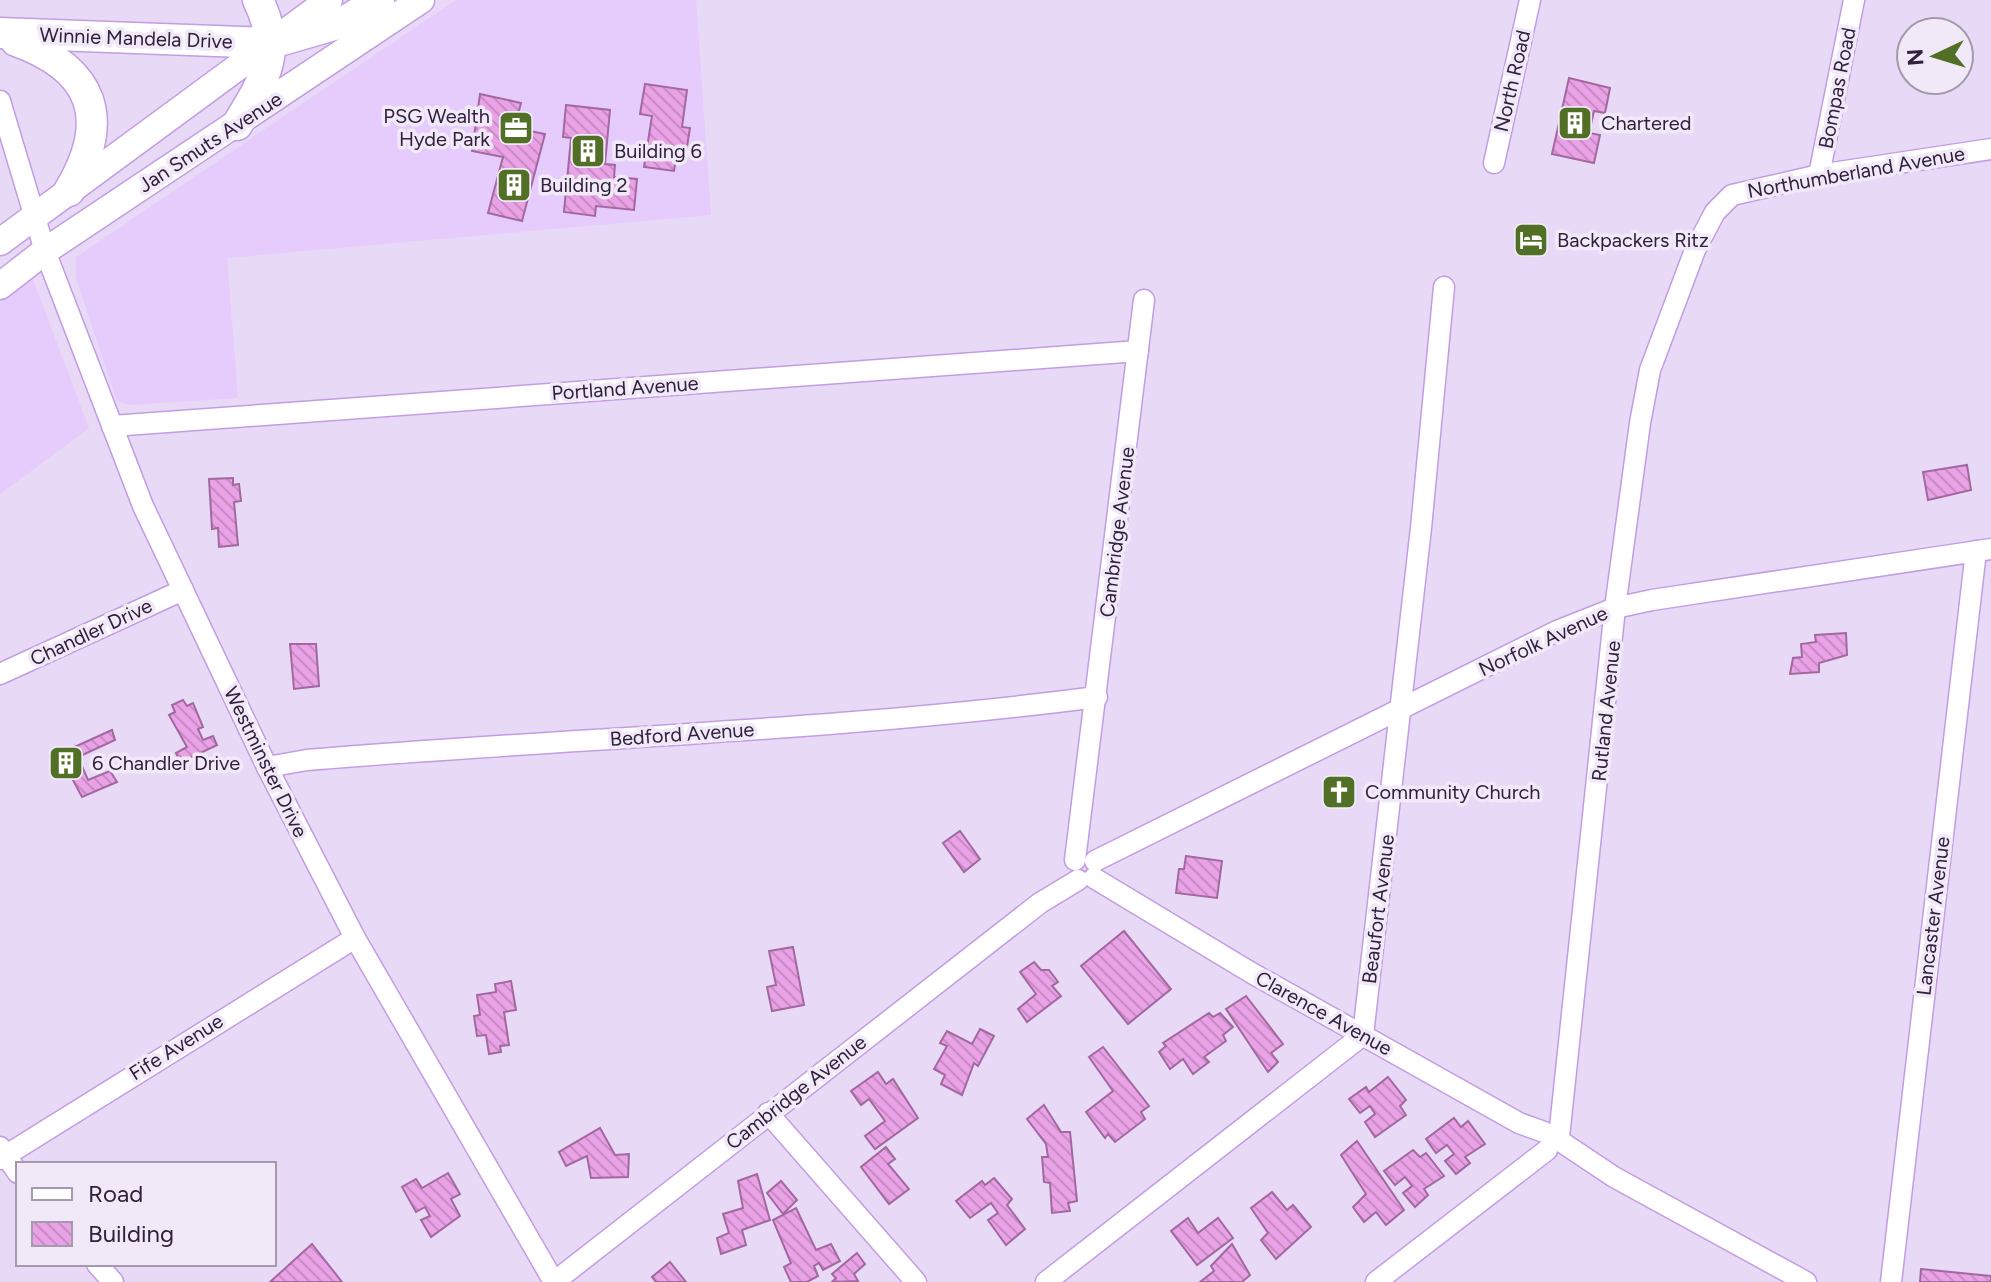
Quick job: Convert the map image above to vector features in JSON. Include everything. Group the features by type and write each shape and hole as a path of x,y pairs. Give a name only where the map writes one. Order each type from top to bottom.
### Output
{"main road":[{"path":"237,125 262,83 272,43 258,0"},
{"name":"Jan Smuts Avenue","path":"0,242 329,0"},
{"name":"Winnie Mandela Drive","path":"0,34 272,43 344,22 379,0"},
{"name":"Jan Smuts Avenue","path":"0,286 45,251 421,0"},
{"path":"0,34 60,62 81,84 88,98 92,112 91,145 69,191"}],"street":[{"name":"North Road","path":"1494,163 1530,0"},
{"name":"Bompas Road","path":"1819,175 1854,0"},
{"name":"Westminster Drive","path":"0,101 45,251 143,506 267,767 355,938 554,1282"},
{"name":"Northumberland Avenue","path":"1724,200 1742,192 1819,175 1991,149"},
{"name":"Rutland Avenue","path":"1549,1141 1562,1095 1600,774 1615,608 1650,370 1683,277 1706,226 1724,200"},
{"name":"Beaufort Avenue","path":"1363,1035 1444,287"},
{"name":"Cambridge Avenue","path":"554,1282 1085,870 1083,812 1144,300"},
{"name":"Portland Avenue","path":"112,426 1138,351"},
{"name":"Norfolk Avenue","path":"1085,870 1557,631 1615,608 1983,550"},
{"name":"Lancaster Avenue","path":"1891,1282 1983,550"},
{"name":"Chandler Drive","path":"0,674 183,590"},
{"name":"Bedford Avenue","path":"267,767 307,760 1010,709 1097,697"},
{"name":"Clarence Avenue","path":"1085,870 1130,900 1363,1035 1806,1282"},
{"name":"Fife Avenue","path":"1,1154 355,938"},
{"path":"1046,1282 1363,1035"},
{"path":"768,1113 916,1282"},
{"path":"1376,1282 1526,1165 1549,1141"},
{"path":"1,1154 16,1171"},
{"path":"99,1266 113,1282"}],"shaded area":[{"path":"456,0 696,0 711,215 227,258 238,398 129,405 117,401 76,278 76,257"},
{"path":"32,277 89,428 0,494 0,302"}],"building":[{"name":"Chartered","path":"1569,78 1610,88 1605,113 1594,111 1589,133 1600,135 1594,163 1552,154"},
{"path":"645,84 687,90 682,127 690,128 685,159 676,158 674,171 644,167 652,116 640,114"},
{"name":"Building 2","path":"480,94 521,103 516,122 532,125 530,131 545,134 522,221 488,213 503,157 472,151"},
{"name":"Building 6","path":"566,105 610,110 605,164 615,165 614,177 637,179 634,210 596,206 595,216 564,212 571,138 563,137"},
{"path":"1967,465 1971,490 1928,500 1923,472"},
{"path":"233,478 233,485 239,484 241,501 234,502 238,545 219,547 218,528 212,529 209,479"},
{"path":"1846,633 1847,655 1819,663 1819,672 1790,674 1793,658 1802,657 1801,644 1816,642 1815,635"},
{"path":"290,644 316,644 319,686 294,689"},
{"path":"183,700 187,706 193,703 203,727 198,729 203,740 213,736 217,745 180,763 176,753 187,747 169,715 175,712 172,705"},
{"name":"6 Chandler Drive","path":"112,730 115,740 78,757 88,780 110,771 117,782 82,797 66,767 55,771 50,758"},
{"path":"960,831 980,859 964,872 943,843"},
{"path":"1186,856 1222,861 1217,898 1176,893 1179,869 1184,869"},
{"path":"1124,931 1171,989 1128,1024 1081,966"},
{"path":"793,947 804,1005 772,1011 767,987 776,985 769,951"},
{"path":"1034,962 1041,970 1049,970 1058,982 1052,986 1061,996 1027,1022 1018,1009 1036,994 1020,972"},
{"path":"511,981 516,1010 504,1012 509,1045 500,1046 501,1052 489,1054 486,1035 477,1036 474,1016 480,1015 477,995 496,992 495,984"},
{"path":"1246,996 1283,1044 1271,1053 1278,1062 1268,1072 1226,1009"},
{"path":"1209,1013 1213,1017 1220,1013 1233,1027 1223,1035 1226,1041 1204,1057 1209,1062 1193,1074 1183,1059 1170,1069 1159,1052 1166,1046 1163,1043"},
{"path":"980,1029 994,1036 978,1066 974,1063 962,1095 941,1084 945,1075 934,1069 947,1046 940,1043 947,1031 972,1044"},
{"path":"1103,1047 1149,1106 1141,1112 1145,1119 1115,1142 1108,1134 1105,1138 1086,1112 1113,1091 1089,1057"},
{"path":"878,1072 886,1084 893,1079 918,1118 875,1149 865,1136 885,1121 869,1099 861,1105 851,1091"},
{"path":"1388,1077 1406,1100 1400,1106 1406,1115 1375,1137 1365,1122 1375,1114 1370,1106 1360,1113 1349,1099 1366,1087 1369,1092"},
{"path":"1044,1105 1061,1132 1070,1132 1077,1201 1068,1203 1070,1211 1052,1213 1050,1183 1044,1182 1042,1157 1048,1157 1046,1144 1027,1119"},
{"path":"1454,1118 1461,1127 1468,1121 1485,1144 1465,1157 1470,1163 1456,1174 1445,1161 1454,1154 1447,1145 1436,1153 1426,1139"},
{"path":"600,1128 615,1155 629,1154 628,1177 591,1178 587,1156 566,1166 559,1152"},
{"path":"1357,1141 1404,1210 1386,1225 1376,1212 1364,1222 1353,1207 1366,1194 1341,1155"},
{"path":"886,1147 895,1159 888,1164 909,1189 889,1204 861,1167"},
{"path":"1413,1150 1420,1157 1426,1153 1444,1176 1424,1189 1428,1195 1415,1207 1403,1193 1412,1186 1405,1177 1395,1185 1384,1171"},
{"path":"448,1173 460,1194 451,1199 460,1216 431,1237 421,1220 430,1216 425,1207 416,1212 402,1187 416,1179 422,1188"},
{"path":"757,1174 770,1220 742,1230 746,1245 721,1254 717,1238 729,1233 723,1214 743,1208 738,1181"},
{"path":"994,1178 1012,1199 1007,1205 1025,1229 1006,1245 988,1220 998,1213 991,1203 970,1218 956,1201 982,1181 985,1185"},
{"path":"781,1181 797,1200 783,1214 767,1193"},
{"path":"1272,1192 1287,1210 1293,1205 1311,1227 1276,1259 1261,1240 1268,1233 1251,1208"},
{"path":"796,1208 816,1250 831,1244 840,1261 823,1270 819,1263 814,1266 818,1276 807,1282 791,1282 784,1267 791,1263 773,1220"},
{"path":"1188,1218 1198,1233 1218,1218 1233,1238 1197,1265 1171,1231"},
{"path":"312,1244 342,1282 270,1282"},
{"path":"1232,1244 1250,1275 1242,1282 1200,1282 1214,1271 1211,1266"},
{"path":"857,1253 865,1264 854,1274 858,1281 832,1282 836,1278 832,1274"},
{"path":"670,1262 686,1282 656,1282 652,1277"},
{"path":"1921,1269 1991,1276 1991,1282 1920,1282"}],"place":[{"name":"Chartered","path":"1575,123"},
{"name":"PSG Wealth Hyde Park","path":"516,128"},
{"name":"Building 6","path":"588,151"},
{"name":"Building 2","path":"514,185"},
{"name":"Backpackers Ritz","path":"1531,240"},
{"name":"6 Chandler Drive","path":"66,763"},
{"name":"Community Church","path":"1339,792"}]}
